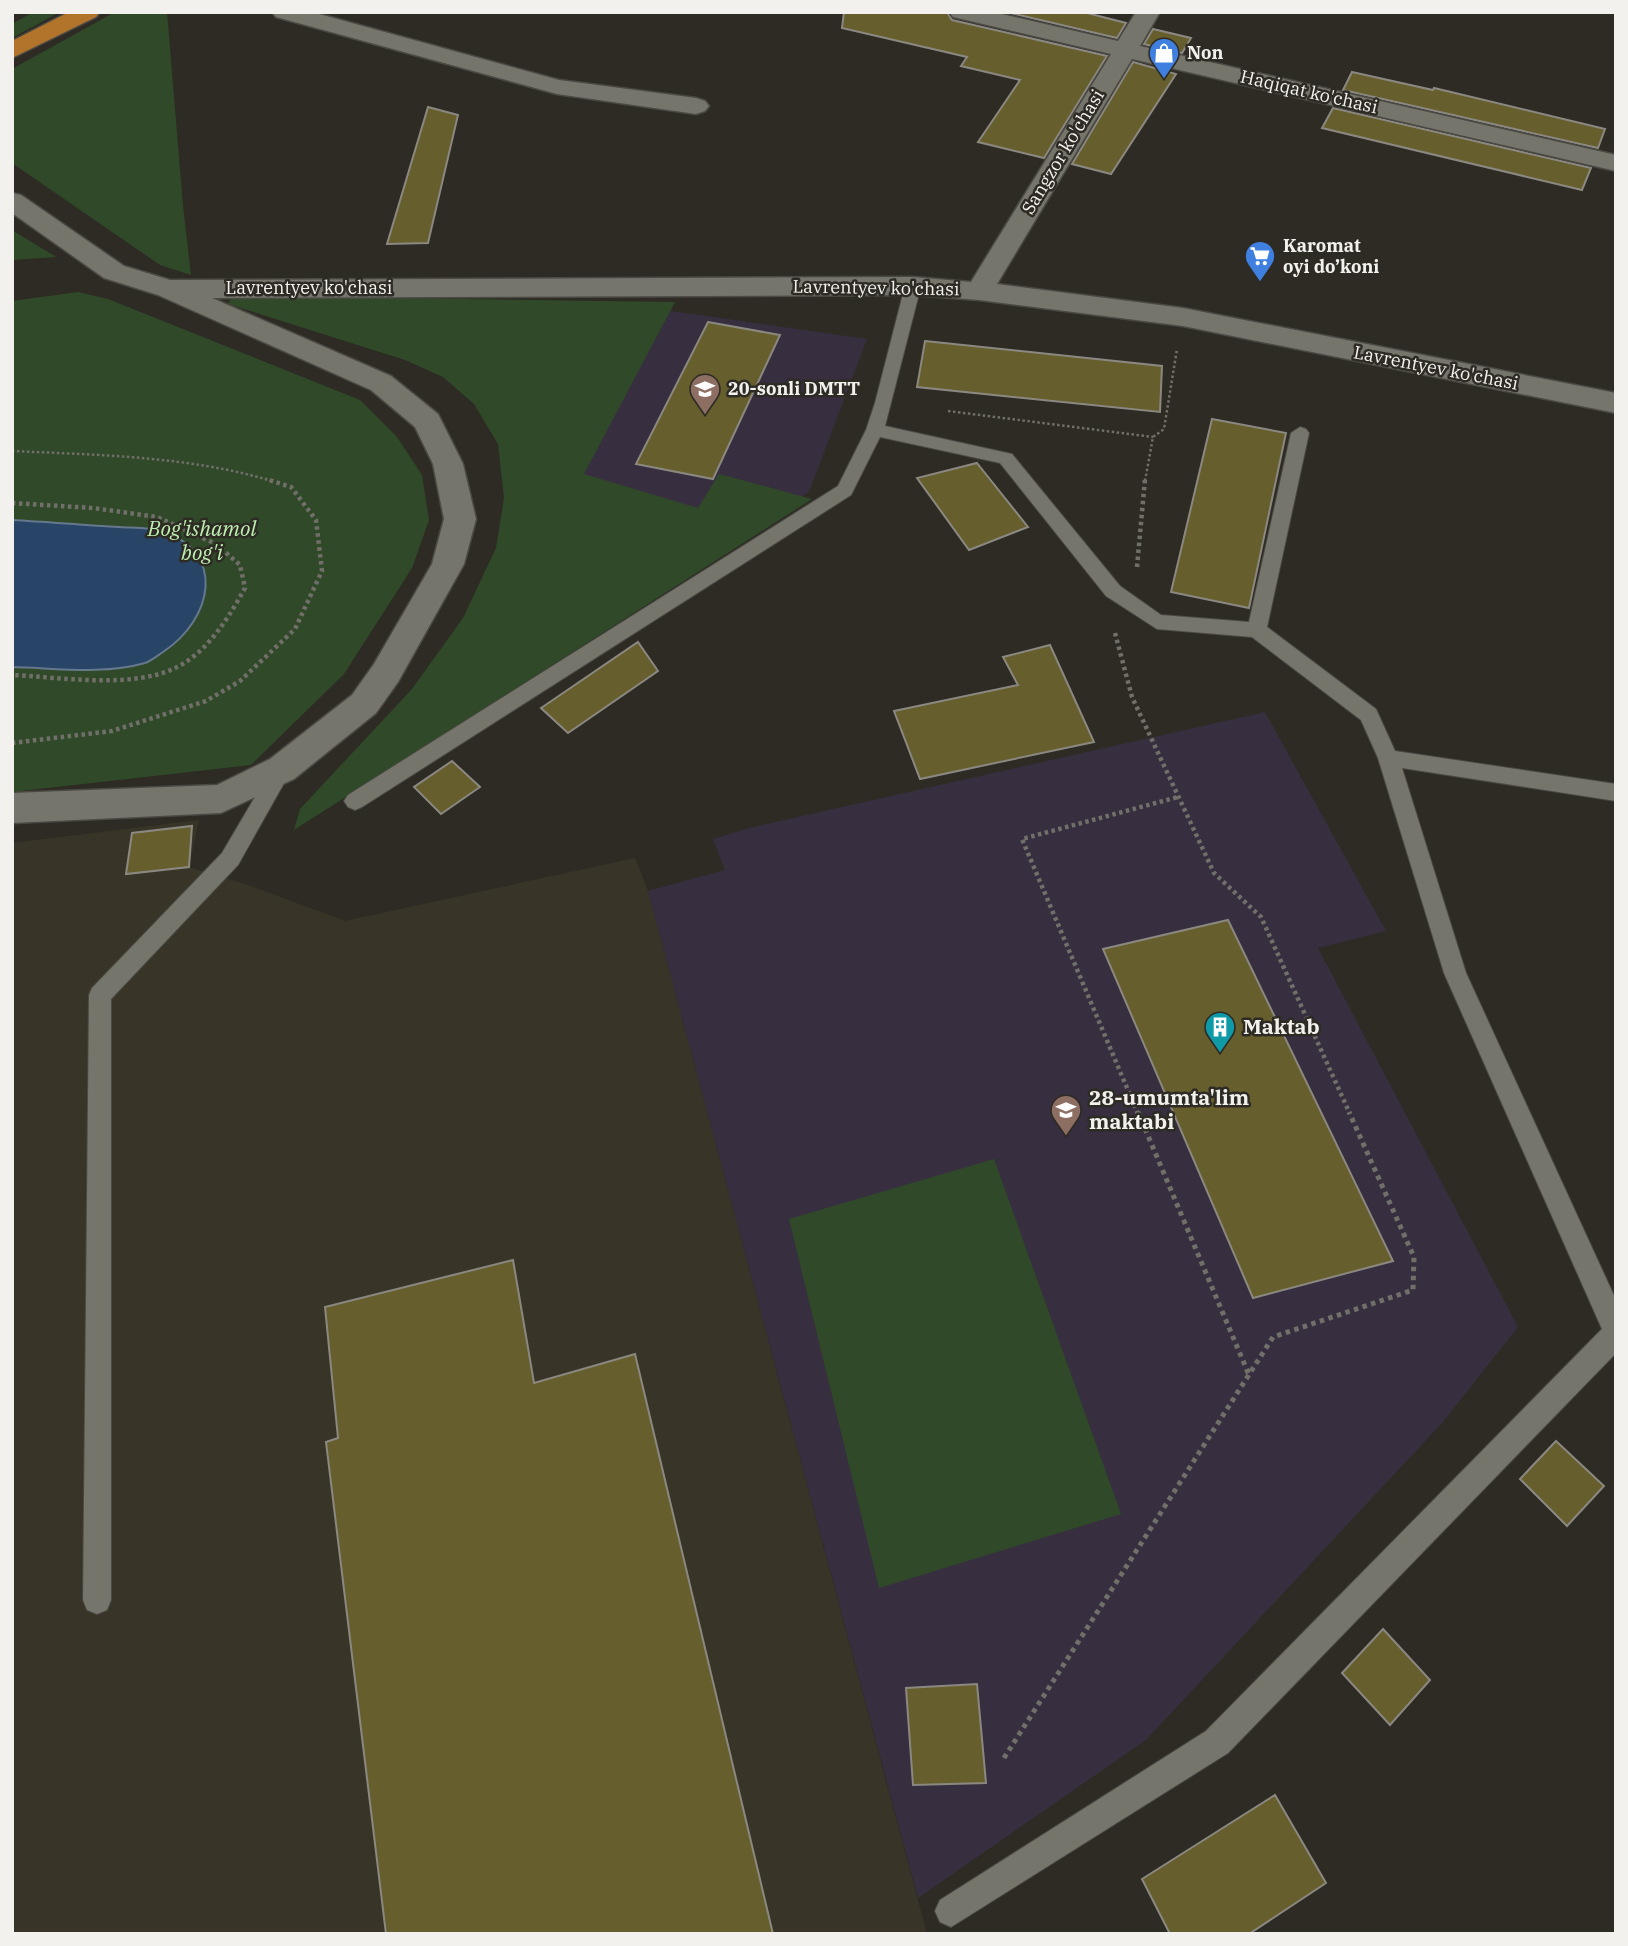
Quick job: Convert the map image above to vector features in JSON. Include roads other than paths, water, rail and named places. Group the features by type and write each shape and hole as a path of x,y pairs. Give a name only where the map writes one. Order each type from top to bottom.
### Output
{"main road":[{"path":"12,51 88,12"}],"street":[{"path":"284,12 557,87 696,106"},
{"name":"Haqiqat ko'chasi","path":"961,12 1616,163"},
{"name":"Sangzor ko'chasi","path":"979,291 1148,12"},
{"path":"12,201 114,272 168,289 380,383 427,421 448,464 460,519 448,564 386,673 364,704 282,769 220,799 12,808"},
{"name":"Lavrentyev ko'chasi","path":"168,289 913,286 979,291 1183,317 1616,403"}],"lane":[{"path":"355,800 845,490 875,430 884,403 913,286"},
{"path":"875,430 1006,458 1113,592 1157,622 1256,630 1370,715 1388,758 1455,973 1616,1332 1217,1742 951,1911"},
{"path":"1256,630 1300,433"},
{"path":"1388,758 1616,793"},
{"path":"97,1600 100,995 230,859 282,769"}],"water":[{"path":"12,520 151,529 182,541 196,554 204,570 202,605 193,623 180,638 152,660 129,667 96,670 12,667"}],"place":[{"name":"Non","path":"1164,80"},
{"name":"Karomat oyi do’koni","path":"1260,283"},
{"name":"20-sonli DMTT","path":"705,416"},
{"name":"Maktab","path":"1220,1054"},
{"name":"28-umumta'lim maktabi","path":"1066,1137"}],"park label":[{"name":"Bog'ishamol bog'i","path":"202,541"}]}
